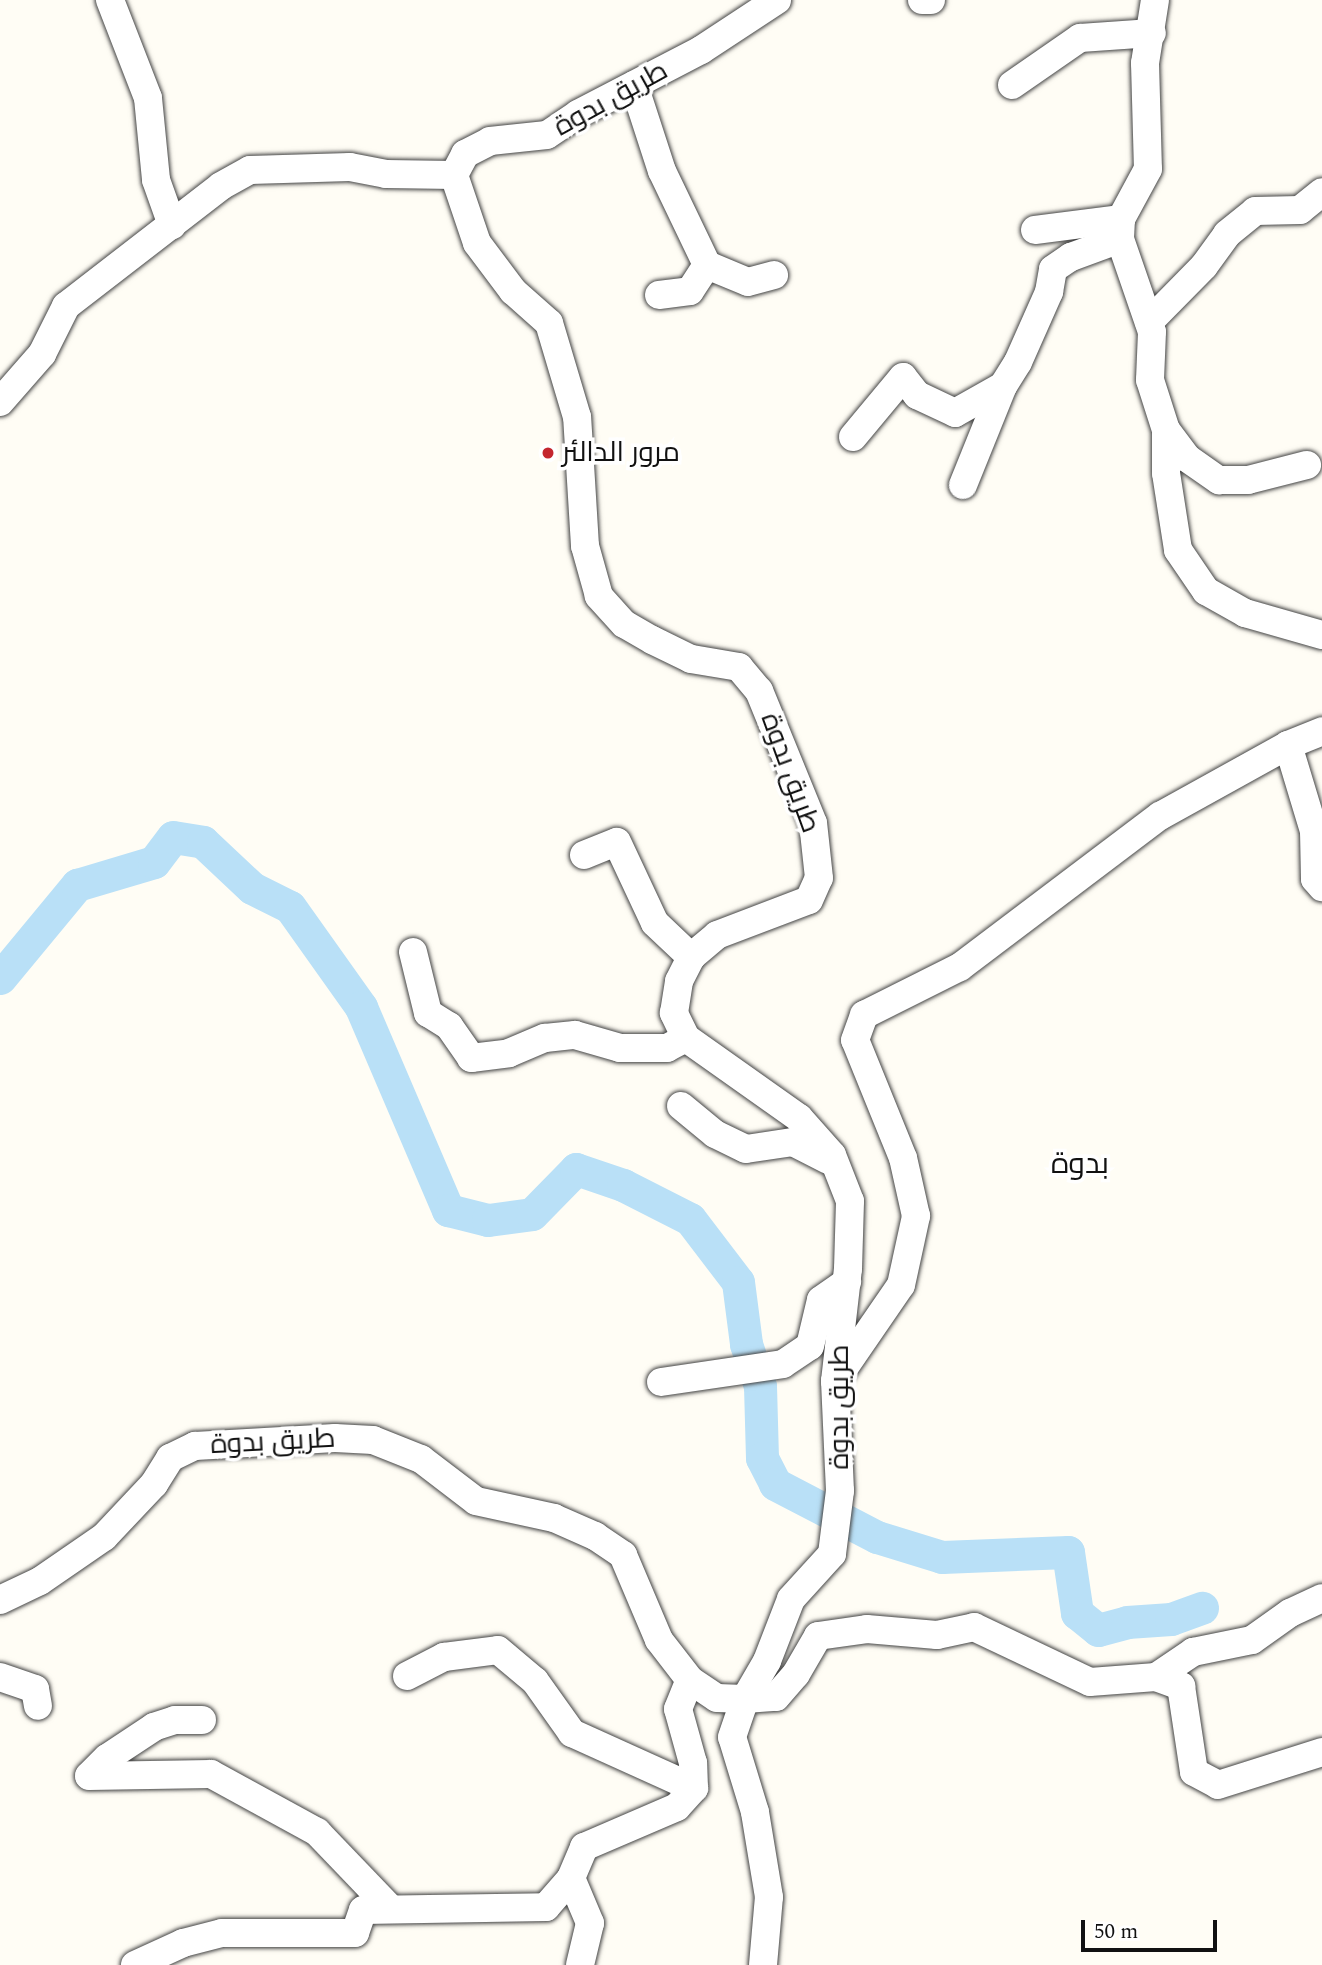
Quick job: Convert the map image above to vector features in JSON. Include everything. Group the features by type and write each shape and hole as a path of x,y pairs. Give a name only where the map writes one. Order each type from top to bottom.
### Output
{"street":[{"path":"110,0 148,98 156,180 172,225"},
{"name":"طريق بدوة","path":"762,1965 769,1897 754,1812 732,1737 745,1699 767,1661 791,1599 832,1554 841,1436 835,1381 847,1282 850,1201 834,1162 799,1118 685,1038 674,1013 679,981 691,957 717,935 809,900 819,878 813,823 760,691 739,667 691,659 652,640 624,624 599,596 585,546 577,417 549,323 513,291 477,243 454,175 465,154 490,141 547,135 701,50 777,0"},
{"path":"922,0 932,0"},
{"path":"963,485 1003,386 1034,327 1053,269 1121,229 1148,169 1145,63 1153,33 1155,0"},
{"path":"1012,85 1080,38 1153,33"},
{"path":"634,85 662,170 707,265 748,282 774,275"},
{"path":"4,394 42,354 66,306 221,186 250,170 350,167 386,174 454,175"},
{"path":"1149,322 1204,267 1227,234 1255,211 1300,210 1322,192"},
{"path":"1035,230 1121,229"},
{"path":"1121,229 1149,322 1150,380 1166,430 1166,473 1178,550 1206,591 1245,613 1322,635"},
{"path":"659,295 690,291 707,265"},
{"path":"853,437 903,377 917,395 956,413 1003,386"},
{"path":"1166,430 1187,458 1219,480 1248,480 1307,464"},
{"path":"835,1381 901,1285 916,1216 903,1158 855,1040 864,1015 960,967 1160,816 1288,745 1322,731"},
{"path":"1288,745 1314,831 1315,879 1322,887"},
{"path":"583,855 617,842 655,923 691,957"},
{"path":"414,952 428,1013 449,1026 471,1058 509,1053 545,1038 575,1035 620,1048 667,1048 685,1038"},
{"path":"681,1106 715,1134 746,1149 793,1142 814,1156 834,1162"},
{"path":"661,1382 783,1364 810,1346 821,1300 847,1282"},
{"name":"طريق بدوة","path":"0,1600 40,1581 104,1537 154,1484 170,1458 195,1446 373,1440 421,1459 476,1501 554,1518 595,1536 623,1555 659,1640 690,1680 717,1698 745,1699"},
{"path":"1156,1677 1194,1652 1252,1640 1290,1613 1322,1598"},
{"path":"745,1699 776,1697 796,1674 818,1636 867,1629 937,1635 974,1628 1090,1682 1156,1677 1181,1686 1194,1772 1218,1785 1322,1752"},
{"path":"407,1676 444,1657 498,1650 536,1681 572,1733 694,1788"},
{"path":"0,1677 35,1689 38,1706"},
{"path":"135,1965 183,1943 222,1933 355,1933 363,1910 546,1907 571,1878 584,1847 677,1807 694,1788 691,1754 678,1709 690,1680"},
{"path":"202,1720 175,1720 154,1727 107,1758 89,1776 211,1774 317,1832 390,1908"},
{"path":"571,1878 590,1923 580,1965"}],"waterway":[{"path":"0,978 77,885 154,862 173,837 203,842 252,888 290,907 361,1007 448,1210 488,1220 532,1214 576,1169 623,1185 690,1219 738,1282 746,1344 760,1386 762,1458 775,1484 877,1537 942,1557 1068,1552 1077,1613 1098,1630 1127,1622 1171,1619 1202,1608"}],"place":[{"name":"مرور الدالئر","path":"548,453"}],"district":[{"name":"بدوة","path":"1080,1164"}]}
